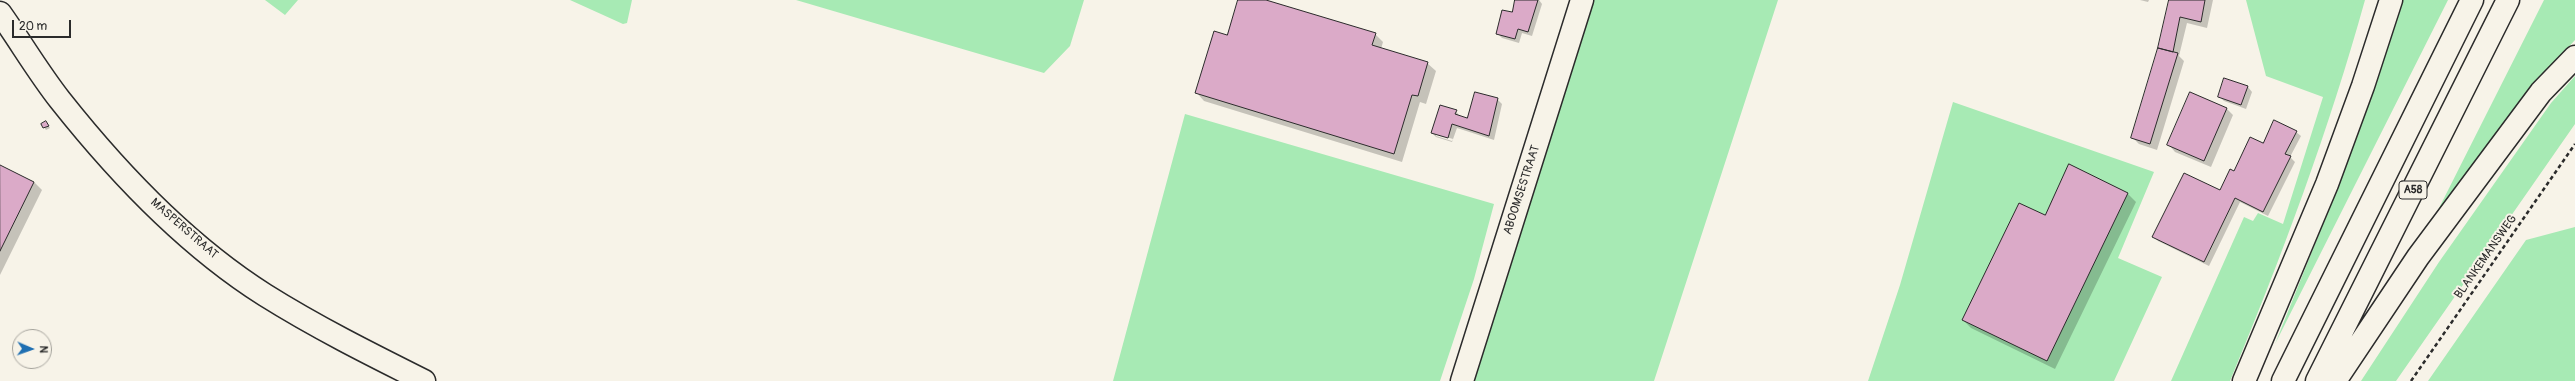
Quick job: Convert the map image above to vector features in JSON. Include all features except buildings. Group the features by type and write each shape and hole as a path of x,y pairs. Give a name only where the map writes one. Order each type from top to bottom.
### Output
{"main road":[{"name":"ABOOMSESTRAAT","path":"1462,381 1582,0"},
{"path":"2244,381 2327,184 2363,86 2391,0"},
{"name":"A58","path":"2283,381 2472,0"},
{"name":"A58","path":"2317,381 2508,0"},
{"name":"MASPERSTRAAT","path":"0,13 60,99 129,179 198,244 264,294 352,346 424,381"},
{"path":"2335,381 2423,250 2541,92 2575,57"}],"path":[{"name":"BLANKEMANSWEG","path":"2411,381 2575,144"}],"green space":[{"path":"265,0 298,0 285,15"},
{"path":"570,0 632,0 627,23 623,24"},
{"path":"796,0 1084,0 1070,46 1044,73"},
{"path":"1589,0 1778,0 1654,381 1470,381"},
{"path":"2246,0 2365,0 2336,97 2304,192 2230,381 2171,381 2244,217 2253,221 2258,213 2283,224 2323,97 2266,76"},
{"path":"2399,0 2448,0 2275,344 2321,229 2369,81"},
{"path":"2544,0 2575,0 2575,40 2538,80 2436,214"},
{"path":"2575,76 2575,124 2396,381 2361,381 2439,262 2551,103"},
{"path":"1953,102 2154,172 2118,258 2162,277 2114,381 1868,381 1900,285"},
{"path":"1185,114 1494,204 1474,279 1440,381 1113,381"},
{"path":"2575,227 2575,381 2428,381 2526,240"}]}
